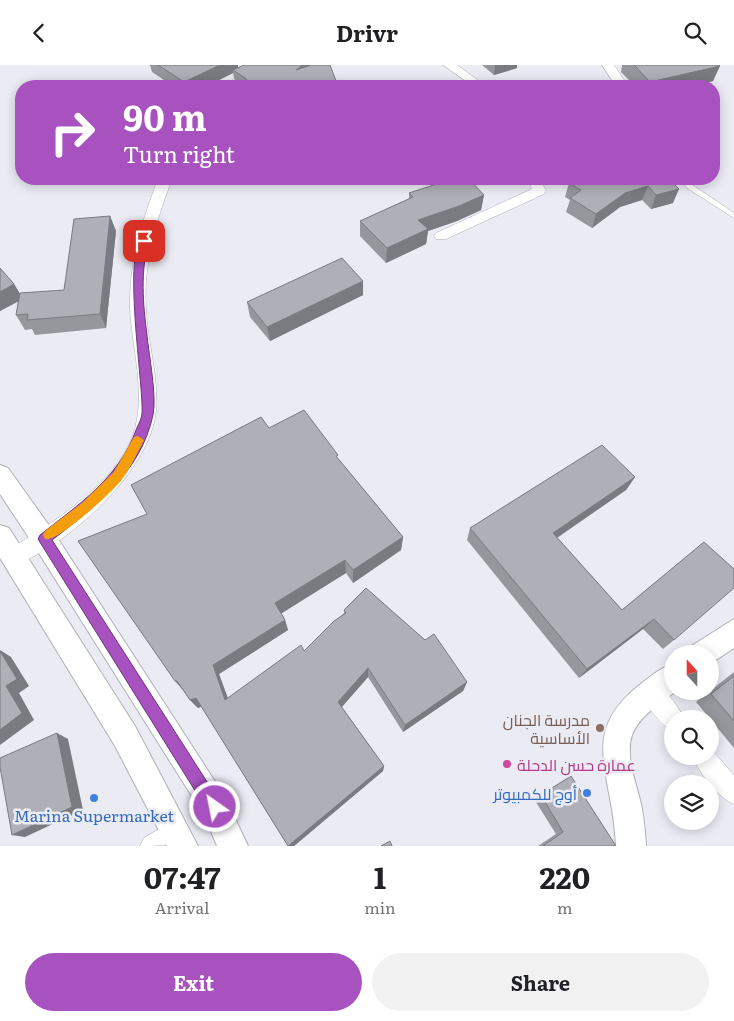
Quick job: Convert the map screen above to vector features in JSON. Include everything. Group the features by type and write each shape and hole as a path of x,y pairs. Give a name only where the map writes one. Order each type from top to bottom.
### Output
{"street":[{"path":"238,80 252,65"},
{"path":"449,65 471,80"},
{"path":"608,65 618,80"},
{"path":"152,846 179,838 125,736 6,546 44,539 86,506 118,475 136,446 148,414 146,372 138,307 139,257 163,185"},
{"path":"441,236 539,191 536,185"},
{"path":"0,475 44,539 215,807 233,846"},
{"path":"715,645 734,632"},
{"path":"630,846 628,815 617,767 616,743 622,724 641,701 662,685 670,710"},
{"path":"711,765 734,793"}],"lane":[{"path":"687,185 734,216"}],"building":[{"path":"158,65 220,65 188,80 181,80"},
{"path":"244,65 302,65 296,70 311,65 330,65 336,80 247,80 233,70"},
{"path":"634,65 720,66 659,80 648,80"},
{"path":"434,185 475,185 484,195 418,220 428,229 387,248 360,221 413,197 409,193"},
{"path":"572,185 675,185 679,189 656,195 648,186 625,193 596,214 570,198 581,190"},
{"path":"110,216 100,314 27,320 28,314 16,315 20,293 64,290 74,219"},
{"path":"342,258 363,281 267,327 247,302"},
{"path":"0,268 14,284 0,292"},
{"path":"304,410 338,455 336,456 403,537 353,570 345,560 275,603 285,620 213,665 225,700 301,645 304,651 334,621 346,613 344,610 366,588 425,640 434,634 467,682 405,725 368,668 338,702 384,766 288,846 196,698 190,700 177,681 175,681 78,541 147,514 131,485 261,417 269,428"},
{"path":"602,445 635,477 553,533 622,610 704,542 734,569 734,588 674,640 654,619 587,669 470,528"},
{"path":"0,651 17,679 6,686 22,713 0,730"},
{"path":"734,676 734,721 716,700 719,700 719,688"},
{"path":"57,733 72,807 12,835 0,758"},
{"path":"571,776 616,846 543,846 563,832 541,795"},
{"path":"390,841 392,846 381,846"}],"slow traffic":[{"path":"49,535 86,506 118,475 138,440"}],"place":[{"name":"مدرسة الجنان الأساسية","path":"600,728"},
{"name":"عمارة حسن الدحلة","path":"507,764"},
{"name":"أوج للكمبيوتر","path":"587,793"},
{"name":"Marina Supermarket","path":"94,798"}],"route":[{"path":"144,241 139,257 138,307 146,372 148,414 136,446 118,475 86,506 44,539 215,807"}]}
